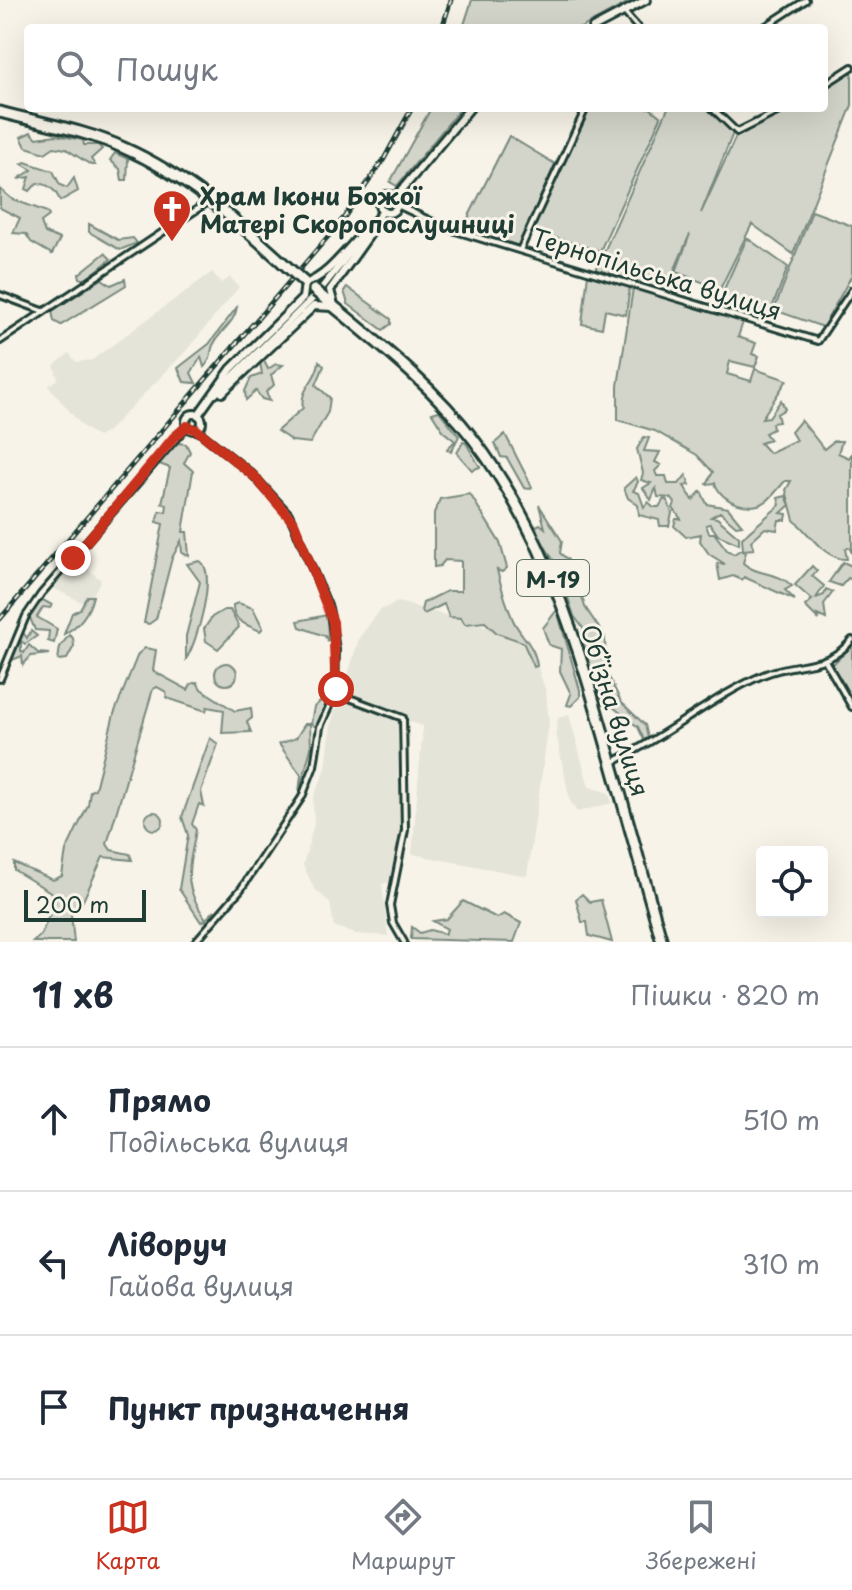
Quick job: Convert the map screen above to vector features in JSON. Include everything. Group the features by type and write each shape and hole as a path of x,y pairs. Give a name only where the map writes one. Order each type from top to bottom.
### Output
{"highway":[{"name":"М-19","path":"0,112 124,147 177,176 210,200 305,283"},
{"name":"Обʼїзна вулиця","path":"305,283 431,391 496,471 545,559 562,598 662,942"}],"street":[{"path":"601,24 646,0"},
{"path":"769,24 806,0"},
{"path":"624,12 634,24"},
{"path":"828,82 852,67"},
{"path":"383,211 393,212 396,201 467,112"},
{"path":"520,250 584,112"},
{"path":"716,112 737,132 777,112"},
{"path":"207,402 316,295 383,211 382,198 396,201"},
{"path":"0,341 210,200"},
{"name":"Тернопільська вулиця","path":"396,201 446,228 818,341 852,290"},
{"path":"0,679 26,616 41,594 187,426 188,416 198,415 231,369 303,298 305,283 320,278 348,245 376,220"},
{"path":"207,402 238,381 314,306 335,308 330,290 354,259 376,220"},
{"path":"0,295 43,311"},
{"path":"197,430 202,421 198,415"},
{"path":"187,426 197,430 255,477 294,523 333,622 335,693 320,727 309,781 292,815 241,889 195,942"},
{"path":"611,762 651,744 764,674 789,666 826,662 837,656 852,640"},
{"path":"826,662 852,707"},
{"path":"335,693 403,718 405,830 390,915 404,942"}],"shaded area":[{"path":"472,0 633,0 588,24 464,24"},
{"path":"852,68 852,105 793,254 752,224 720,289 676,272 690,234 665,292 596,270 666,112 714,112 733,133 701,213 737,134 778,112 828,112 828,84"},
{"path":"429,112 458,112 397,186 390,182"},
{"path":"585,112 655,112 661,117 600,251 529,230"},
{"path":"31,132 37,138 56,135 83,140 84,145 98,145 102,149 91,159 95,165 91,165 66,149 54,147 45,153 26,147 21,137"},
{"path":"509,136 555,164 519,246 463,228"},
{"path":"115,153 128,159 127,180 122,180 120,169 110,160"},
{"path":"25,162 53,171 60,185 67,188 74,178 78,191 60,201 48,186 37,183 30,191 26,189 30,177 18,179 32,170 22,164"},
{"path":"0,189 12,199 47,212 49,216 41,222 45,233 60,239 52,254 31,242 26,234 13,233 20,218 0,208"},
{"path":"812,211 852,226 852,275 823,327 774,310"},
{"path":"89,224 118,240 133,238 137,243 120,250 89,232"},
{"path":"747,238 788,267 766,323 716,307"},
{"path":"105,253 111,259 85,280 80,278 79,274"},
{"path":"212,272 222,283 230,277 239,287 185,352 107,432 98,437 83,427 48,386 58,379 54,366 69,353 76,362 92,360"},
{"path":"588,274 630,286 626,315 605,310 602,328 582,324"},
{"path":"102,279 111,285 125,279 126,285 61,325 54,321 52,311"},
{"path":"347,287 391,319 391,324 383,330 348,304 344,291"},
{"path":"633,288 743,322 738,337 756,343 752,354 759,356 755,367 730,361 727,374 751,381 755,369 787,380 762,418 769,417 781,400 785,409 777,414 779,422 772,423 773,429 765,433 770,440 760,443 769,453 796,440 791,432 801,420 824,449 834,441 842,441 838,453 849,458 852,453 852,553 849,547 845,549 847,559 824,550 794,520 786,490 791,481 785,481 761,504 738,504 724,496 715,483 707,484 713,472 697,455 655,431 618,420 618,386"},
{"path":"237,307 233,318 214,342 208,362 204,367 201,357 191,373 196,383 184,382 178,368 209,344"},
{"path":"264,361 268,369 276,364 283,365 271,375 274,385 266,392 270,401 262,399 256,391 246,400 245,391 251,378 262,374 260,362"},
{"path":"319,361 324,366 316,385 330,398 328,412 310,443 292,441 277,431 303,408 306,389 316,374"},
{"path":"439,411 459,436 451,452 447,449 455,441 444,432 432,413"},
{"path":"505,434 532,487 530,489 524,488 507,458 501,457 495,443"},
{"path":"644,437 649,438 644,451 660,452 655,462 661,465 655,471 657,476 666,476 668,484 679,484 686,475 690,485 684,486 693,500 701,491 707,504 728,508 742,525 736,526 720,512 711,517 717,518 739,537 739,544 718,535 710,524 706,525 709,533 714,533 734,554 740,550 746,552 743,563 749,567 786,581 792,586 785,590 795,600 744,577 742,580 733,576 720,580 717,563 725,564 709,554 700,541 701,534 686,537 674,526 676,519 681,519 673,508 675,503 671,498 658,497 656,488 651,500 643,488 651,483 641,480 643,473 637,449"},
{"path":"178,438 178,443 186,444 190,452 184,463 193,471 183,532 187,532 189,556 182,553 181,541 172,558 156,619 149,624 144,623 163,524 157,522 160,511 166,512 167,505 162,503 170,468 154,462 165,447"},
{"path":"463,442 480,467 472,470 457,453"},
{"path":"636,477 638,482 633,491 639,493 644,507 648,502 659,507 664,499 668,501 672,513 669,526 660,526 659,520 639,515 638,505 628,498 624,488"},
{"path":"470,494 500,543 507,568 502,572 497,570 504,595 513,620 534,652 537,666 534,667 523,642 497,633 485,622 465,624 461,618 449,617 444,604 424,614 421,611 423,603 447,591 461,591 461,561 445,560 434,567 434,513 440,499"},
{"path":"786,496 790,505 781,513 787,514 786,520 779,520 777,530 765,528 751,541 754,549 743,550 742,538 780,505 778,498"},
{"path":"539,505 562,541 560,553 568,560 560,571 537,533 536,526 540,524 545,528"},
{"path":"77,560 101,580 87,605 53,588"},
{"path":"200,561 207,579 204,609 186,659 186,636 200,582 187,564"},
{"path":"843,562 852,566 852,580 848,578 841,586 829,582"},
{"path":"812,566 817,571 812,576 824,586 816,598 824,595 826,589 833,592 824,604 826,619 817,615 819,620 805,606 812,600 795,585"},
{"path":"571,570 575,572 585,607 605,637 606,671 621,702 645,725 648,738 644,740 638,727 598,695 585,651 583,628 574,616 561,576"},
{"path":"87,596 93,596 83,618 64,634 72,613 80,609"},
{"path":"41,599 52,605 50,608 43,607 37,617 57,629 54,643 48,641 49,631 35,630 28,613"},
{"path":"398,602 528,638 546,692 549,724 527,876 412,854 423,726 408,721 408,716 343,692 359,638 380,610"},
{"path":"238,603 253,608 263,628 260,631 238,619 233,605"},
{"path":"230,610 239,627 218,649 206,641 204,629 212,617"},
{"path":"557,610 580,690 580,697 571,706 567,705 571,694 560,671 561,649 549,645 543,628"},
{"path":"327,615 328,641 325,636 300,627 298,621"},
{"path":"22,631 27,638 31,631 37,636 25,644 21,641 21,651 24,653 29,645 38,653 50,654 31,656 23,665 22,656 10,661"},
{"path":"69,635 73,638 74,646 67,659 58,660 60,647"},
{"path":"852,646 852,702 832,665"},
{"path":"145,648 156,650 153,671 188,690 191,684 197,682 201,689 235,711 251,708 252,718 247,722 251,732 222,733 224,710 207,707 206,711 167,698 166,692 157,687 153,689 107,844 111,850 130,854 132,860 103,857 81,905 71,914 74,942 33,942 41,935 57,896 14,870 14,863 53,880 62,876 66,851 88,805 90,791 95,789 114,714 138,654"},
{"path":"226,663 234,666 237,674 234,682 226,685 218,682 215,674 218,666"},
{"path":"329,694 319,725 314,726 311,723 314,707"},
{"path":"339,698 381,711 400,722 397,732 401,832 396,872 389,882 382,884 388,936 355,934 334,926 330,903 314,888 303,865 314,824 313,799 326,768 331,724"},
{"path":"569,715 589,787 609,793 612,803 577,812 570,801 556,733 558,718"},
{"path":"305,724 310,724 311,748 299,793 301,775 279,744 296,738"},
{"path":"210,738 218,744 201,791 204,806 199,804 192,824 196,830 189,876 193,896 206,919 215,910 208,923 206,920 201,922 179,889 188,835 182,817"},
{"path":"150,812 158,812 163,821 161,828 150,830 145,825 145,817"},
{"path":"582,894 590,902 601,900 612,942 589,936 587,922 582,922 576,899"},
{"path":"463,901 497,918 504,914 521,923 514,942 411,939 412,927 420,933 430,930 445,934 447,929 433,921 447,919"}],"railway":[{"path":"443,24 451,0"},
{"path":"0,619 343,219 384,159 410,112"}],"place":[{"name":"Храм Ікони Божої Матері Скоропослушниці","path":"172,243"}],"route":[{"path":"73,558 174,437 187,426 197,430 266,487 294,523 333,622 336,689"}]}
